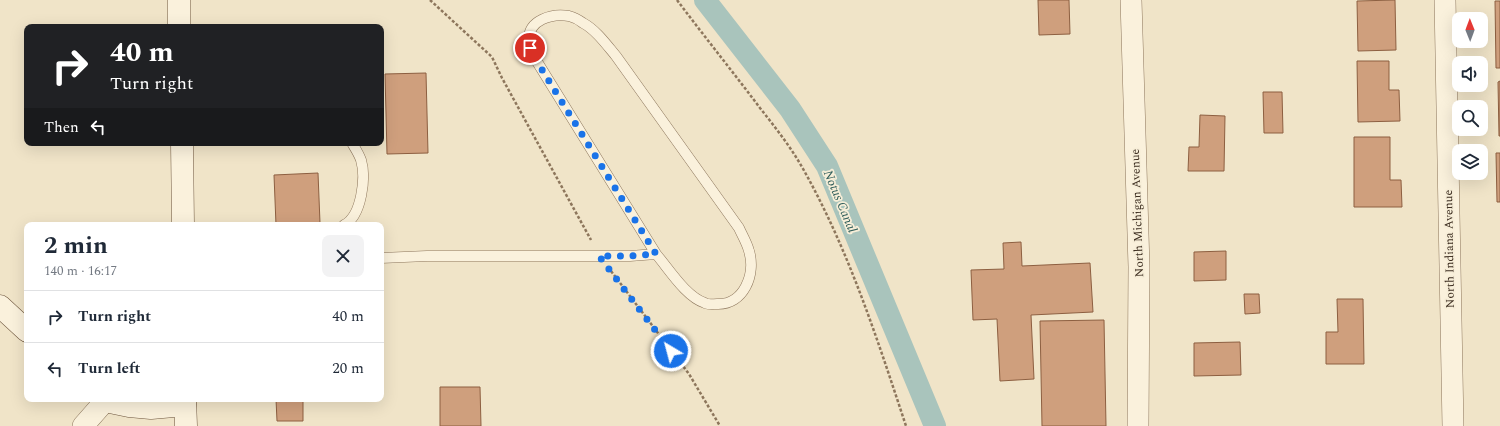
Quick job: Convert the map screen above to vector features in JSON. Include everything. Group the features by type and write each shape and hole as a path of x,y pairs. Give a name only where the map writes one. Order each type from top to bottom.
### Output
{"main road":[{"path":"179,0 179,24"},
{"path":"182,146 183,222"},
{"path":"0,306 24,328"},
{"path":"112,402 129,406 151,408 185,402 186,426"}],"street":[{"name":"North Michigan Avenue","path":"1131,0 1139,267 1138,426"},
{"name":"North Indiana Avenue","path":"1445,0 1453,426"},
{"path":"83,426 102,402"}],"lane":[{"path":"555,16 569,16 584,23 598,35 616,56 739,228 749,251 751,267 747,284 738,298 725,304 705,304 689,294 656,254 530,48 529,38 532,28 542,19 555,16"},
{"path":"348,222 359,205 363,181 361,160 354,146"},
{"path":"384,258 427,256 630,256 656,254"}],"path":[{"path":"430,0 492,57 599,256 689,374 720,426"},
{"path":"677,0 779,132 802,166 827,217 852,274 880,349 906,426"}],"building":[{"path":"1038,0 1069,0 1070,34 1039,35"},
{"path":"1395,0 1396,50 1358,51 1357,1"},
{"path":"1495,1 1500,1 1500,68 1496,68"},
{"path":"1357,61 1389,61 1389,90 1399,90 1400,121 1358,122"},
{"path":"426,73 428,153 387,154 385,74"},
{"path":"1500,81 1500,136 1499,136 1498,82"},
{"path":"1263,92 1282,92 1283,133 1264,133"},
{"path":"1200,115 1225,116 1224,171 1188,171 1189,147 1199,147"},
{"path":"1354,137 1390,137 1390,180 1401,180 1402,207 1354,207"},
{"path":"1496,153 1500,153 1500,202 1497,202"},
{"path":"318,173 320,222 276,222 274,175"},
{"path":"1021,242 1022,266 1090,263 1093,312 1031,315 1034,379 1000,381 997,319 973,320 971,270 1004,269 1003,243"},
{"path":"1226,251 1226,280 1194,281 1194,252"},
{"path":"1244,294 1259,294 1260,313 1245,314"},
{"path":"1337,299 1363,299 1364,364 1326,364 1326,332 1338,332"},
{"path":"1104,320 1106,426 1042,426 1040,321"},
{"path":"1240,342 1241,375 1194,376 1194,343"},
{"path":"440,387 480,387 481,426 440,426"},
{"path":"276,402 303,402 303,421 277,421"}],"waterway":[{"name":"Notus Canal","path":"705,0 790,109 827,166 935,426"}],"route":[{"path":"530,48 656,254 599,256 671,351"}]}
